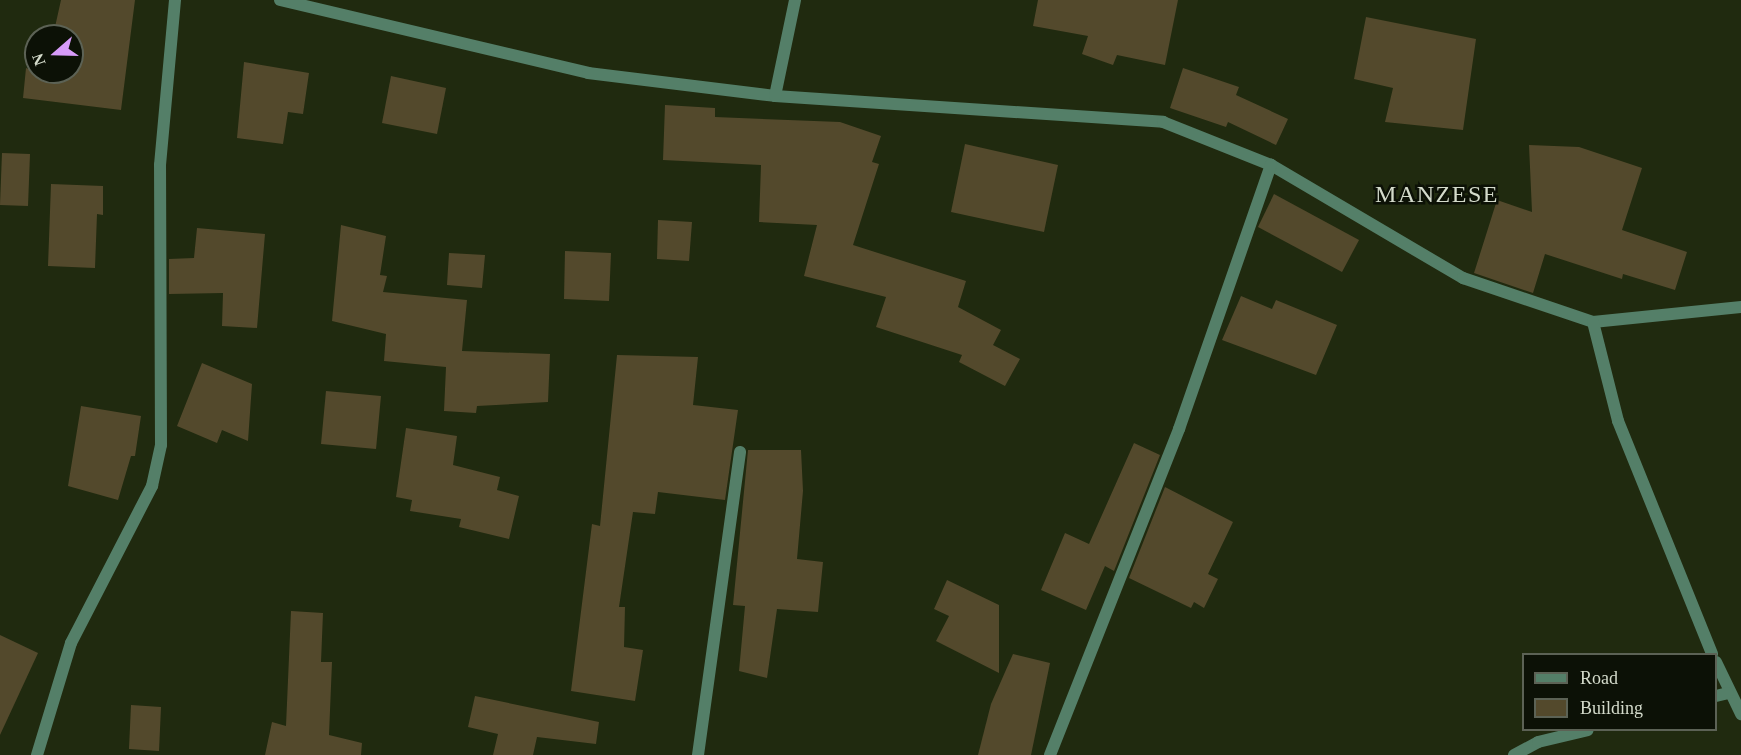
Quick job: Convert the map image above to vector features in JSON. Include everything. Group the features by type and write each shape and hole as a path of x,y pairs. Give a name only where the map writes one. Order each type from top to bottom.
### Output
{"street":[{"path":"37,755 71,643 152,486 161,445 160,165 175,0"},
{"path":"280,0 588,74 775,96 1163,122 1271,165 1464,278 1593,322 1741,307"},
{"path":"775,96 795,0"},
{"path":"1050,755 1179,429 1271,165"},
{"path":"1593,322 1618,421 1712,653"},
{"path":"698,755 740,452"},
{"path":"1717,667 1722,694 1741,714"},
{"path":"1514,755 1538,742 1580,731"}],"building":[{"path":"61,0 135,0 121,110 23,98 24,84 84,84 84,24 56,24"},
{"path":"1038,0 1178,0 1165,65 1117,55 1113,65 1082,54 1088,36 1033,26"},
{"path":"1366,17 1476,39 1463,130 1385,122 1393,88 1354,79"},
{"path":"244,62 309,73 303,114 288,112 283,144 237,138"},
{"path":"1183,68 1239,87 1236,95 1288,119 1276,145 1228,122 1226,127 1170,108"},
{"path":"391,76 446,88 437,134 382,123"},
{"path":"665,105 715,108 715,117 840,122 881,136 872,162 879,164 853,245 966,281 958,307 1001,330 993,345 1020,359 1005,386 959,362 962,355 876,327 886,297 804,276 817,225 759,222 761,165 663,160"},
{"path":"965,144 1058,165 1044,232 951,212"},
{"path":"1529,145 1579,147 1642,168 1622,230 1687,252 1675,290 1623,274 1622,279 1545,254 1533,293 1474,273 1497,200 1532,212"},
{"path":"2,153 30,154 28,206 0,205"},
{"path":"51,184 103,186 103,215 97,214 95,268 48,266"},
{"path":"1274,194 1359,240 1342,272 1258,227"},
{"path":"658,220 692,222 689,261 657,259"},
{"path":"341,225 386,236 380,275 387,276 383,292 467,300 462,351 550,354 548,402 477,406 476,413 444,411 446,367 384,361 386,334 332,321"},
{"path":"197,228 265,234 257,328 222,326 223,293 169,294 169,259 194,258"},
{"path":"565,251 611,253 609,301 564,299"},
{"path":"449,253 485,255 482,288 447,285"},
{"path":"1241,296 1272,309 1276,300 1337,325 1316,375 1222,340"},
{"path":"617,355 698,357 693,405 738,410 725,500 658,492 655,514 633,512 619,607 625,607 624,647 643,650 635,701 571,691 592,524 600,526"},
{"path":"202,363 252,384 248,441 222,430 217,443 177,426"},
{"path":"326,391 381,396 376,449 321,444"},
{"path":"81,406 141,416 135,456 131,456 118,500 68,486"},
{"path":"406,428 457,436 453,465 500,477 497,490 519,496 509,539 459,527 461,519 410,511 412,500 396,497"},
{"path":"1134,443 1160,455 1114,571 1105,566 1086,610 1041,590 1065,533 1089,544"},
{"path":"748,450 801,450 803,491 797,559 823,562 818,612 777,609 767,678 739,671 745,606 733,605"},
{"path":"1165,487 1233,522 1208,574 1218,579 1204,608 1194,602 1191,608 1129,578"},
{"path":"947,580 999,605 999,673 936,641 949,616 934,609"},
{"path":"291,611 323,613 321,662 332,662 329,735 362,743 361,755 265,755 272,722 286,726"},
{"path":"0,635 38,653 0,735"},
{"path":"1013,654 1050,663 1031,755 978,755 991,704"},
{"path":"475,696 599,722 596,744 537,737 533,755 493,755 498,734 468,727"},
{"path":"131,705 161,707 159,751 129,749"}],"district":[{"name":"MANZESE","path":"1437,195"}]}
